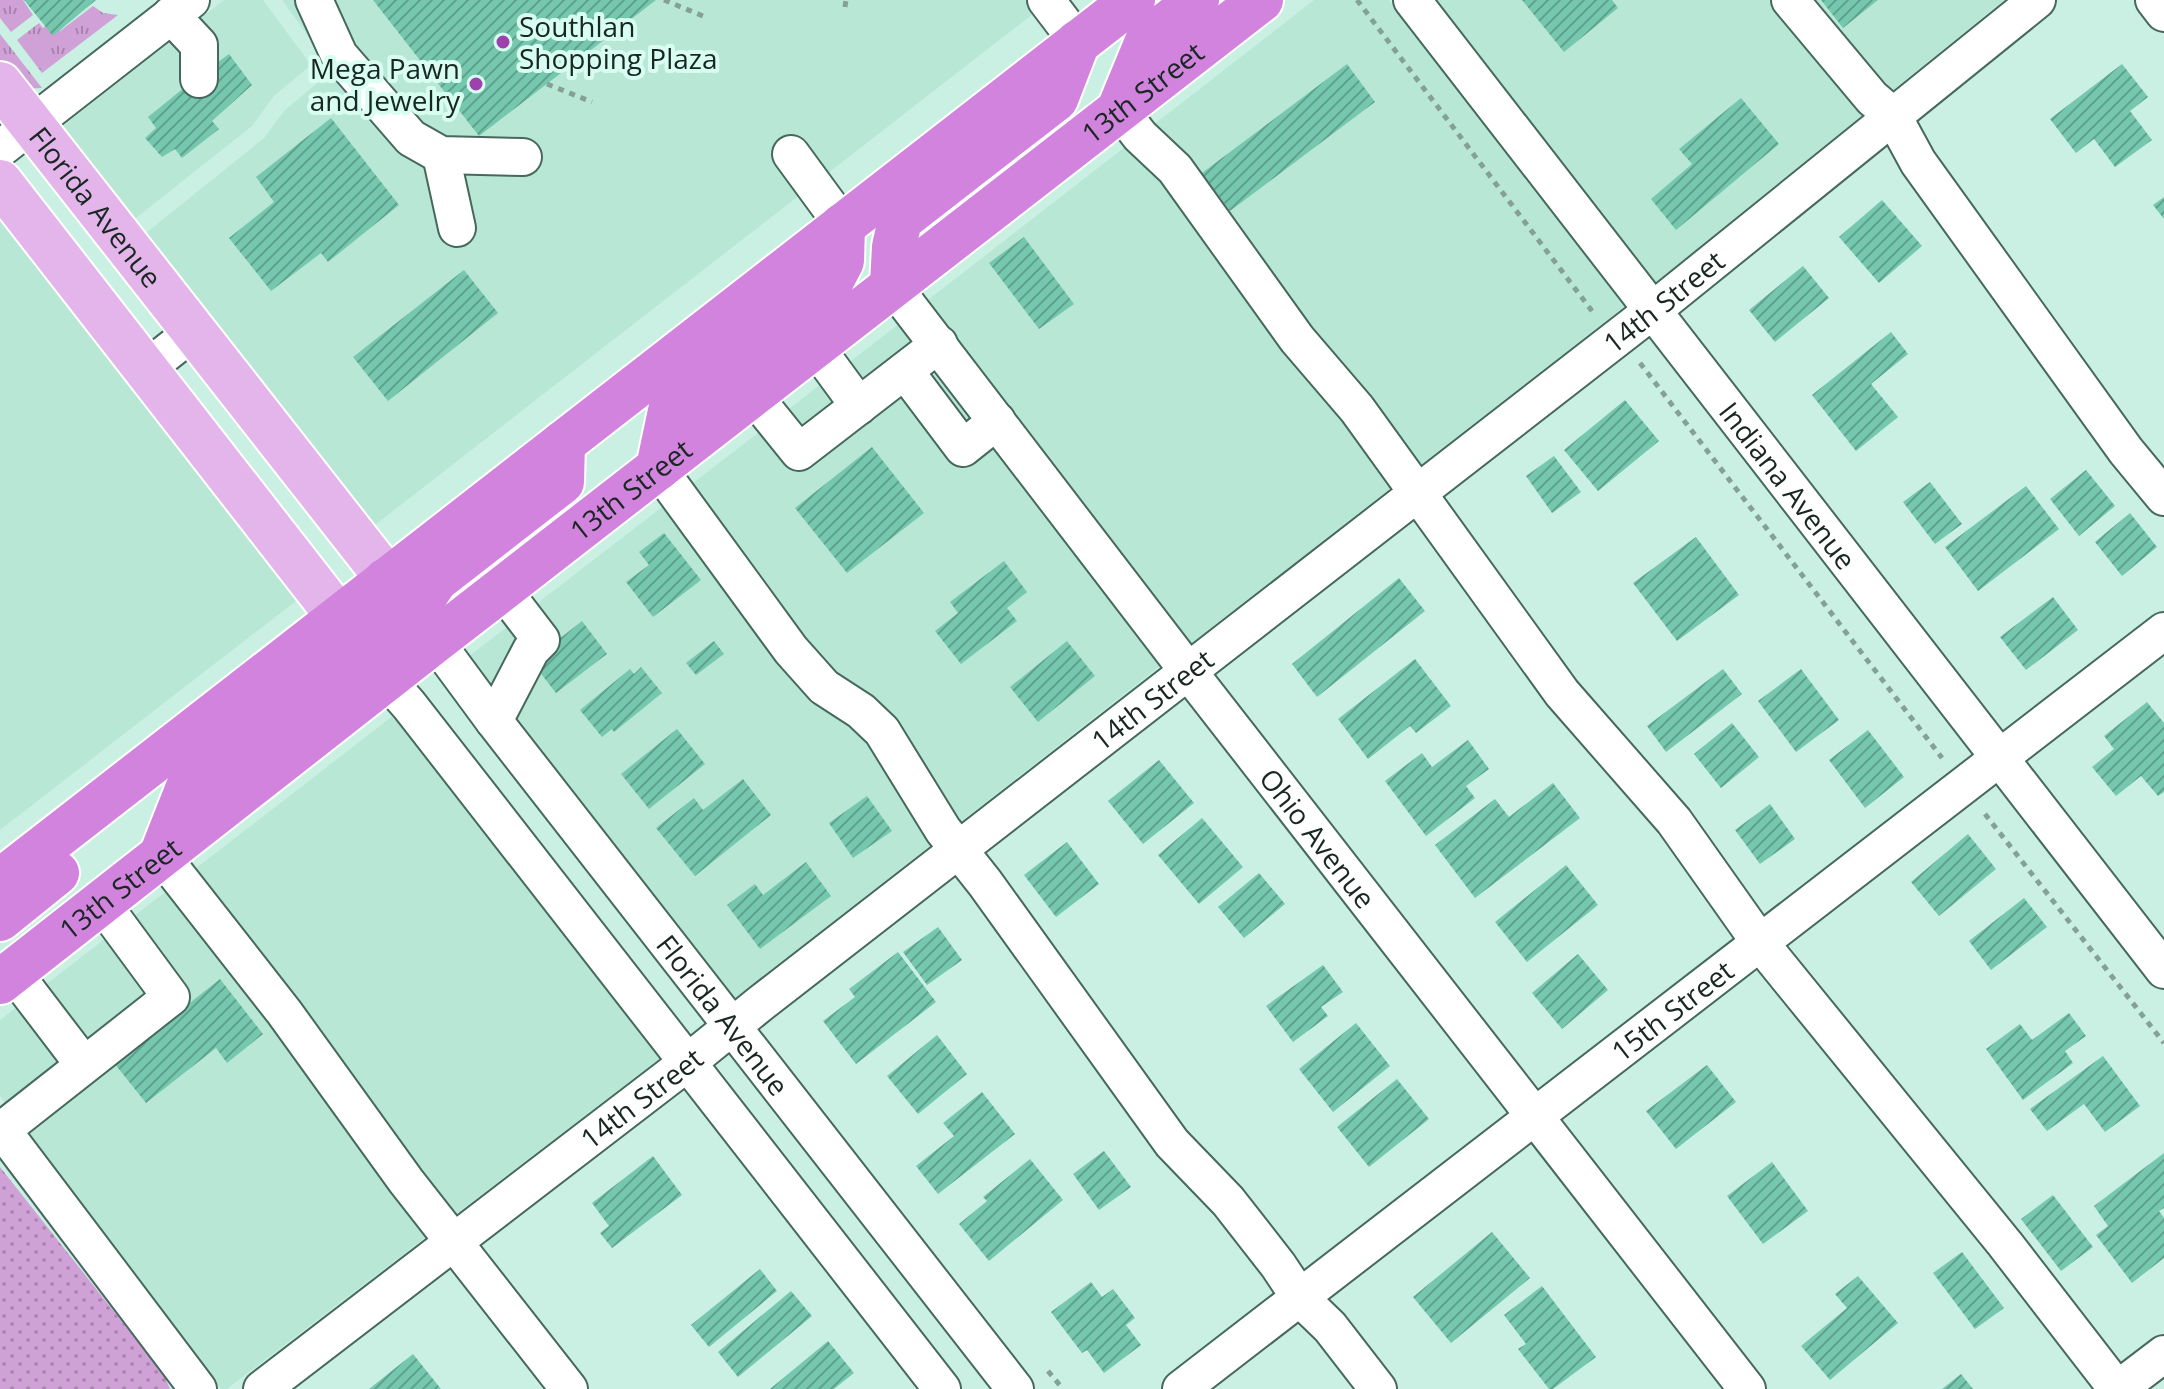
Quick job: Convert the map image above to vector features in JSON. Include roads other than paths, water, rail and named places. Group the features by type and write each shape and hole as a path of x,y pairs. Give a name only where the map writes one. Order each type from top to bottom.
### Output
{"highway":[{"path":"0,881 1133,0"},
{"path":"1119,109 1148,39 1197,0"},
{"name":"13th Street","path":"6,977 1261,0"},
{"path":"892,285 894,247 900,220 1056,99 1078,42"},
{"path":"658,468 670,411 829,286 842,261 843,225"},
{"path":"386,679 410,632 422,598 437,579 562,482 563,443"},
{"path":"161,855 188,787 348,659 362,637 387,578"},
{"path":"0,919 98,839 101,802"}],"main road":[{"name":"Florida Avenue","path":"0,84 16,137 194,331 387,578"},
{"path":"0,182 338,616"}],"street":[{"path":"314,0 339,55 411,138 441,155 523,157"},
{"path":"1046,0 1078,42"},
{"name":"Indiana Avenue","path":"1412,0 2164,970"},
{"path":"1790,0 1872,98 1893,116 1918,162 2126,451 2164,497"},
{"name":"14th Street","path":"262,1389 687,1063 1617,339 2037,0"},
{"path":"2154,0 2164,13"},
{"path":"16,137 181,8 199,45 199,79"},
{"path":"1119,109 1140,136 1175,169 1297,339 1357,409 1562,693 1674,821 1761,944 2005,1244 2118,1389 2164,1354"},
{"path":"791,154 843,225"},
{"path":"441,155 457,228"},
{"name":"Ohio Avenue","path":"892,285 1747,1389"},
{"path":"146,369 194,331"},
{"path":"753,395 799,452 939,344"},
{"path":"815,346 859,406"},
{"path":"905,371 963,448 997,421"},
{"path":"658,468 791,650 824,687 861,711 882,731 957,850 985,883 1172,1143 1228,1201 1300,1298 1330,1327 1378,1389"},
{"path":"494,721 531,650 541,640 502,589"},
{"name":"15th Street","path":"1181,1389 2164,631"},
{"name":"Florida Avenue","path":"435,641 1015,1389"},
{"name":"Florida Avenue","path":"386,679 942,1389"},
{"path":"161,855 284,1012 398,1170 569,1389"},
{"path":"101,902 171,997 1,1128 198,1389"},
{"path":"6,977 84,1065"}],"place":[{"name":"Southlan Shopping Plaza","path":"503,42"},
{"name":"Mega Pawn and Jewelry","path":"476,84"}]}
